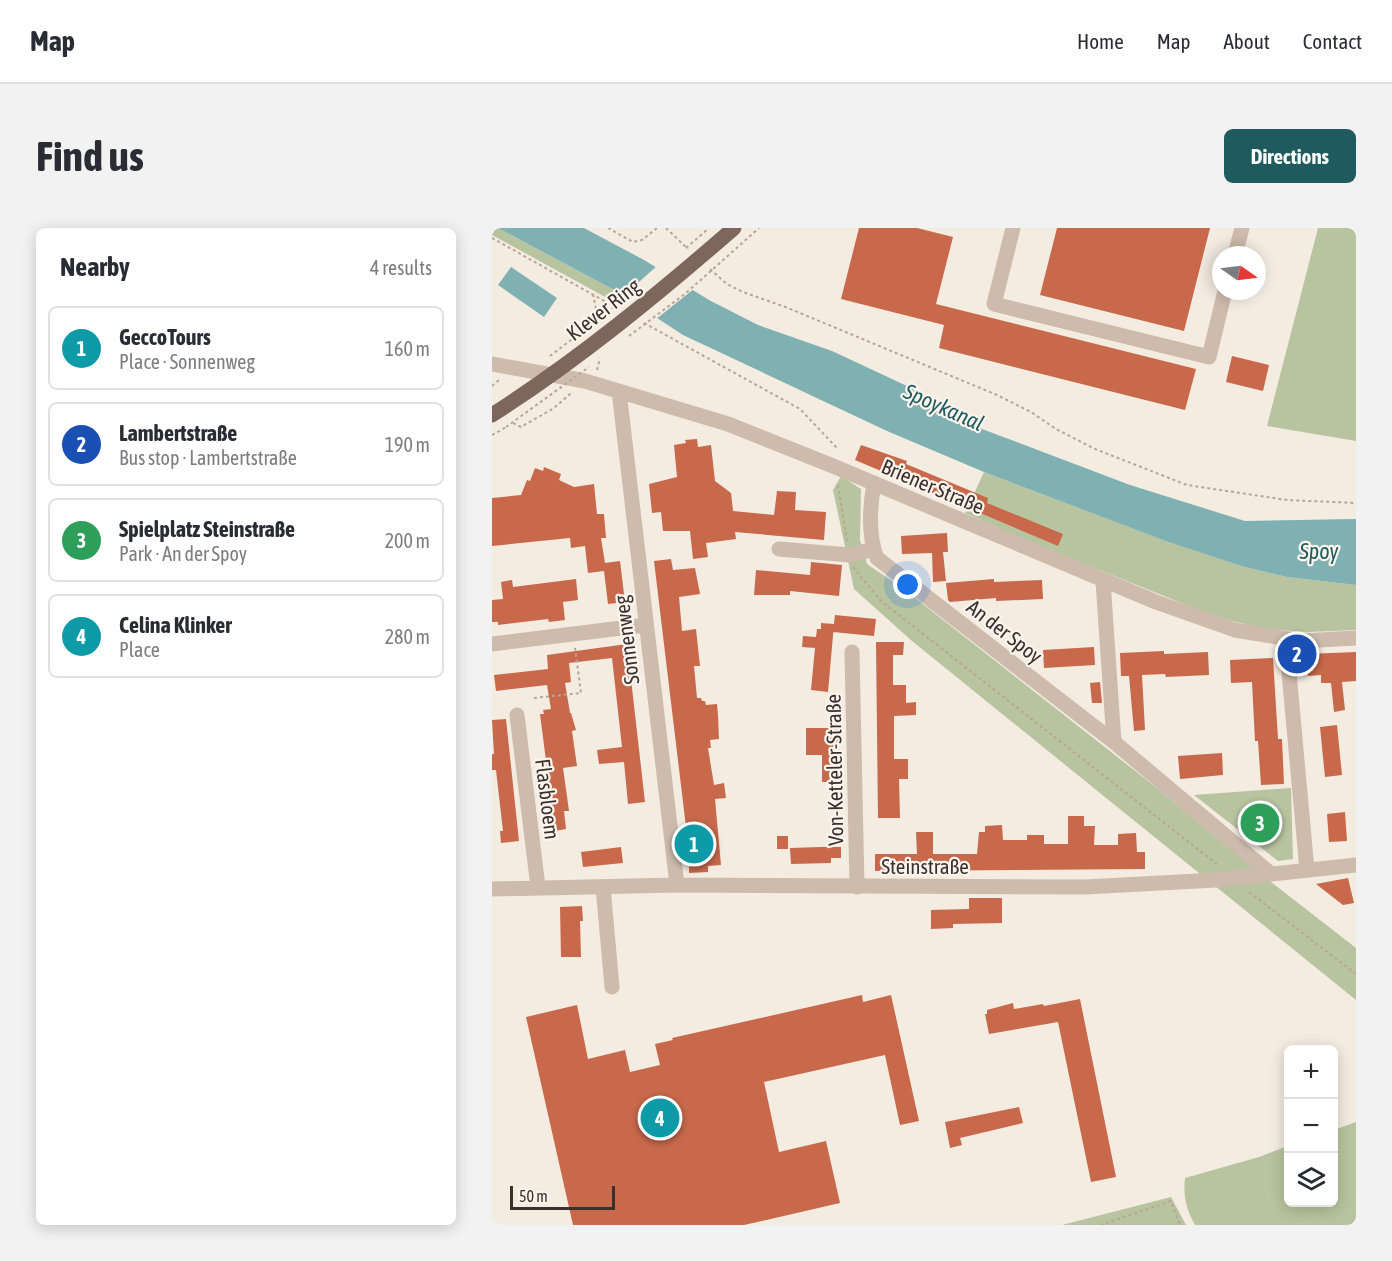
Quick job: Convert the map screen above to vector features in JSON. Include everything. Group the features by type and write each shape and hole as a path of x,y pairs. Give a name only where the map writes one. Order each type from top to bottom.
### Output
{"main road":[{"name":"Klever Ring","path":"492,415 555,373 616,326 665,288 734,228"}],"street":[{"path":"1013,228 994,304 1209,357 1223,300"},
{"path":"1237,246 1242,228"},
{"name":"Briener Straße","path":"492,364 585,381 728,424 874,483 1103,581 1189,615 1235,630 1286,640 1320,641 1356,638"},
{"name":"Sonnenweg","path":"619,391 677,885"},
{"path":"779,549 850,555 874,549 871,502 874,483"},
{"name":"An der Spoy","path":"874,549 877,558 1114,742 1271,874"},
{"path":"1103,581 1114,742"},
{"path":"492,644 646,625"},
{"path":"1286,640 1306,870"},
{"name":"Von-Ketteler-Straße","path":"852,652 857,887"},
{"name":"Flasbloem","path":"517,715 538,888"},
{"name":"Steinstraße","path":"492,889 677,885 1085,887 1232,879 1356,865"},
{"path":"603,887 612,987"}],"path":[{"path":"608,228 633,242 642,240 657,228"},
{"path":"666,228 691,251"},
{"path":"685,249 709,228"},
{"path":"492,238 624,312"},
{"path":"707,266 727,284 743,292 788,308 997,395 1095,449 1187,485 1287,500 1356,503"},
{"path":"543,361 644,284"},
{"path":"645,323 800,409 836,447 833,466 854,570 881,601 1219,866 1232,879 1356,974"},
{"path":"513,423 521,427 546,413 585,381"},
{"path":"492,435 506,427"},
{"path":"534,698 581,693 573,634"},
{"path":"1100,1225 1171,1201 1180,1225"}],"green space":[{"path":"492,228 498,228 616,291 607,298 492,235"},
{"path":"1318,228 1356,228 1356,441 1267,426"},
{"path":"984,472 1168,542 1241,566 1287,577 1356,585 1356,630 1309,632 1266,629 1216,617 1030,542 965,513"},
{"path":"841,476 861,489 860,540 867,564 905,590 1356,948 1356,1000 912,641 854,589 833,490"},
{"path":"1291,788 1293,859 1278,861 1194,795"},
{"path":"1356,1122 1356,1225 1195,1225 1186,1202 1185,1178 1284,1148 1284,1207 1338,1207 1338,1129"},
{"path":"1171,1197 1186,1225 1062,1225"}],"water":[{"name":"Spoy","path":"498,228 584,228 644,260 709,300 758,325 832,351 922,393 961,414 982,429 1130,485 1245,521 1356,519 1356,585 1287,577 1241,566 1168,542 984,472 887,431 683,335 616,291"},
{"path":"511,267 557,298 544,317 498,285"}],"pier":[{"path":"658,265 695,288 655,320 621,298"}],"building":[{"path":"859,228 917,228 953,237 936,304 1196,369 1185,410 939,348 944,325 841,299"},
{"path":"1057,228 1210,228 1184,331 1040,295"},
{"path":"1232,356 1269,365 1263,391 1226,382"},
{"path":"697,439 698,447 711,445 715,481 731,493 733,511 774,515 777,491 796,492 795,510 826,512 824,540 735,532 736,539 706,543 708,557 693,559 690,531 663,531 661,512 652,513 649,484 677,477 674,445 686,443 685,440"},
{"path":"861,445 907,461 906,464 988,498 987,503 1063,534 1058,546 855,460"},
{"path":"544,467 561,474 559,480 574,487 594,484 597,514 604,514 606,538 601,538 605,563 620,561 625,602 608,604 604,571 588,573 585,546 571,548 570,538 492,546 492,498 521,495 535,468 543,471"},
{"path":"947,533 948,552 943,552 946,581 933,582 932,553 902,554 901,536"},
{"path":"671,559 673,570 695,568 700,594 679,597 682,631 696,629 700,666 694,666 697,698 705,701 706,705 717,704 719,739 710,740 711,748 708,748 714,785 724,783 726,798 715,799 721,865 708,866 708,872 689,873 689,852 654,561"},
{"path":"811,562 842,565 839,596 790,591 790,595 754,595 756,570 810,575"},
{"path":"576,579 578,600 563,602 565,620 549,622 548,619 498,625 498,622 492,622 492,600 503,599 501,582 512,580 513,587"},
{"path":"994,579 994,582 1042,580 1043,599 996,601 996,598 950,602 948,600 946,583"},
{"path":"835,615 876,619 874,636 833,632"},
{"path":"821,623 834,624 828,692 811,690 815,648 802,647 803,636 816,637 817,629 821,629"},
{"path":"876,642 904,642 903,655 893,655 893,685 906,685 906,703 916,702 916,715 894,716 894,759 908,759 908,779 899,779 900,818 878,818"},
{"path":"627,644 645,802 628,804 624,762 599,764 597,750 622,747 612,658 569,663 571,682 565,683 570,713 576,730 572,731 577,766 563,768 569,811 564,811 566,829 555,831 540,714 544,714 543,710 551,709 547,685 496,691 494,675 548,669 547,655"},
{"path":"1094,647 1095,665 1044,668 1043,650"},
{"path":"1164,651 1164,654 1208,652 1209,675 1166,677 1165,674 1142,675 1145,730 1134,731 1129,676 1121,676 1120,653"},
{"path":"1356,652 1356,681 1342,682 1345,710 1334,712 1331,683 1321,683 1321,675 1308,676 1307,654"},
{"path":"1273,658 1278,739 1282,739 1284,784 1261,785 1258,741 1255,741 1252,682 1231,683 1230,660"},
{"path":"1100,682 1102,703 1092,703 1090,683"},
{"path":"506,719 519,841 501,843 500,831 503,831 496,770 492,770 492,754 494,754 492,720"},
{"path":"1337,725 1342,775 1325,777 1320,727"},
{"path":"806,728 839,728 839,782 822,782 822,755 806,755"},
{"path":"1222,753 1223,775 1180,779 1178,756"},
{"path":"1345,812 1347,841 1329,842 1327,814"},
{"path":"1068,816 1084,816 1084,826 1095,826 1094,845 1118,845 1118,834 1136,833 1137,852 1145,852 1145,869 875,871 875,854 917,854 916,832 933,832 933,854 977,854 979,832 985,832 985,826 1002,825 1003,840 1027,840 1027,835 1044,835 1044,844 1068,844"},
{"path":"777,836 788,836 788,849 777,849"},
{"path":"621,847 623,863 583,867 581,852"},
{"path":"841,847 841,858 831,858 831,863 791,864 790,848"},
{"path":"1348,878 1354,903 1343,905 1316,884"},
{"path":"969,898 1002,898 1002,923 953,924 953,928 931,929 931,910 969,909"},
{"path":"582,906 581,957 561,957 560,907"},
{"path":"862,995 863,1002 891,995 919,1121 900,1125 885,1055 764,1082 779,1152 826,1141 840,1203 744,1225 573,1225 526,1017 577,1005 588,1059 625,1050 630,1072 660,1065 655,1044 673,1040 672,1038"},
{"path":"1080,999 1116,1177 1091,1182 1058,1022 989,1034 985,1014 987,1010 1013,1003 1014,1009"},
{"path":"1019,1107 1023,1123 960,1138 962,1145 950,1148 945,1122"}],"place":[{"name":"Lambertstraße","path":"1297,654"},
{"name":"Spielplatz Steinstraße","path":"1260,823"},
{"name":"GeccoTours","path":"694,844"},
{"name":"Celina Klinker","path":"660,1118"}],"water label":[{"name":"Spoykanal","path":"944,407"}]}
